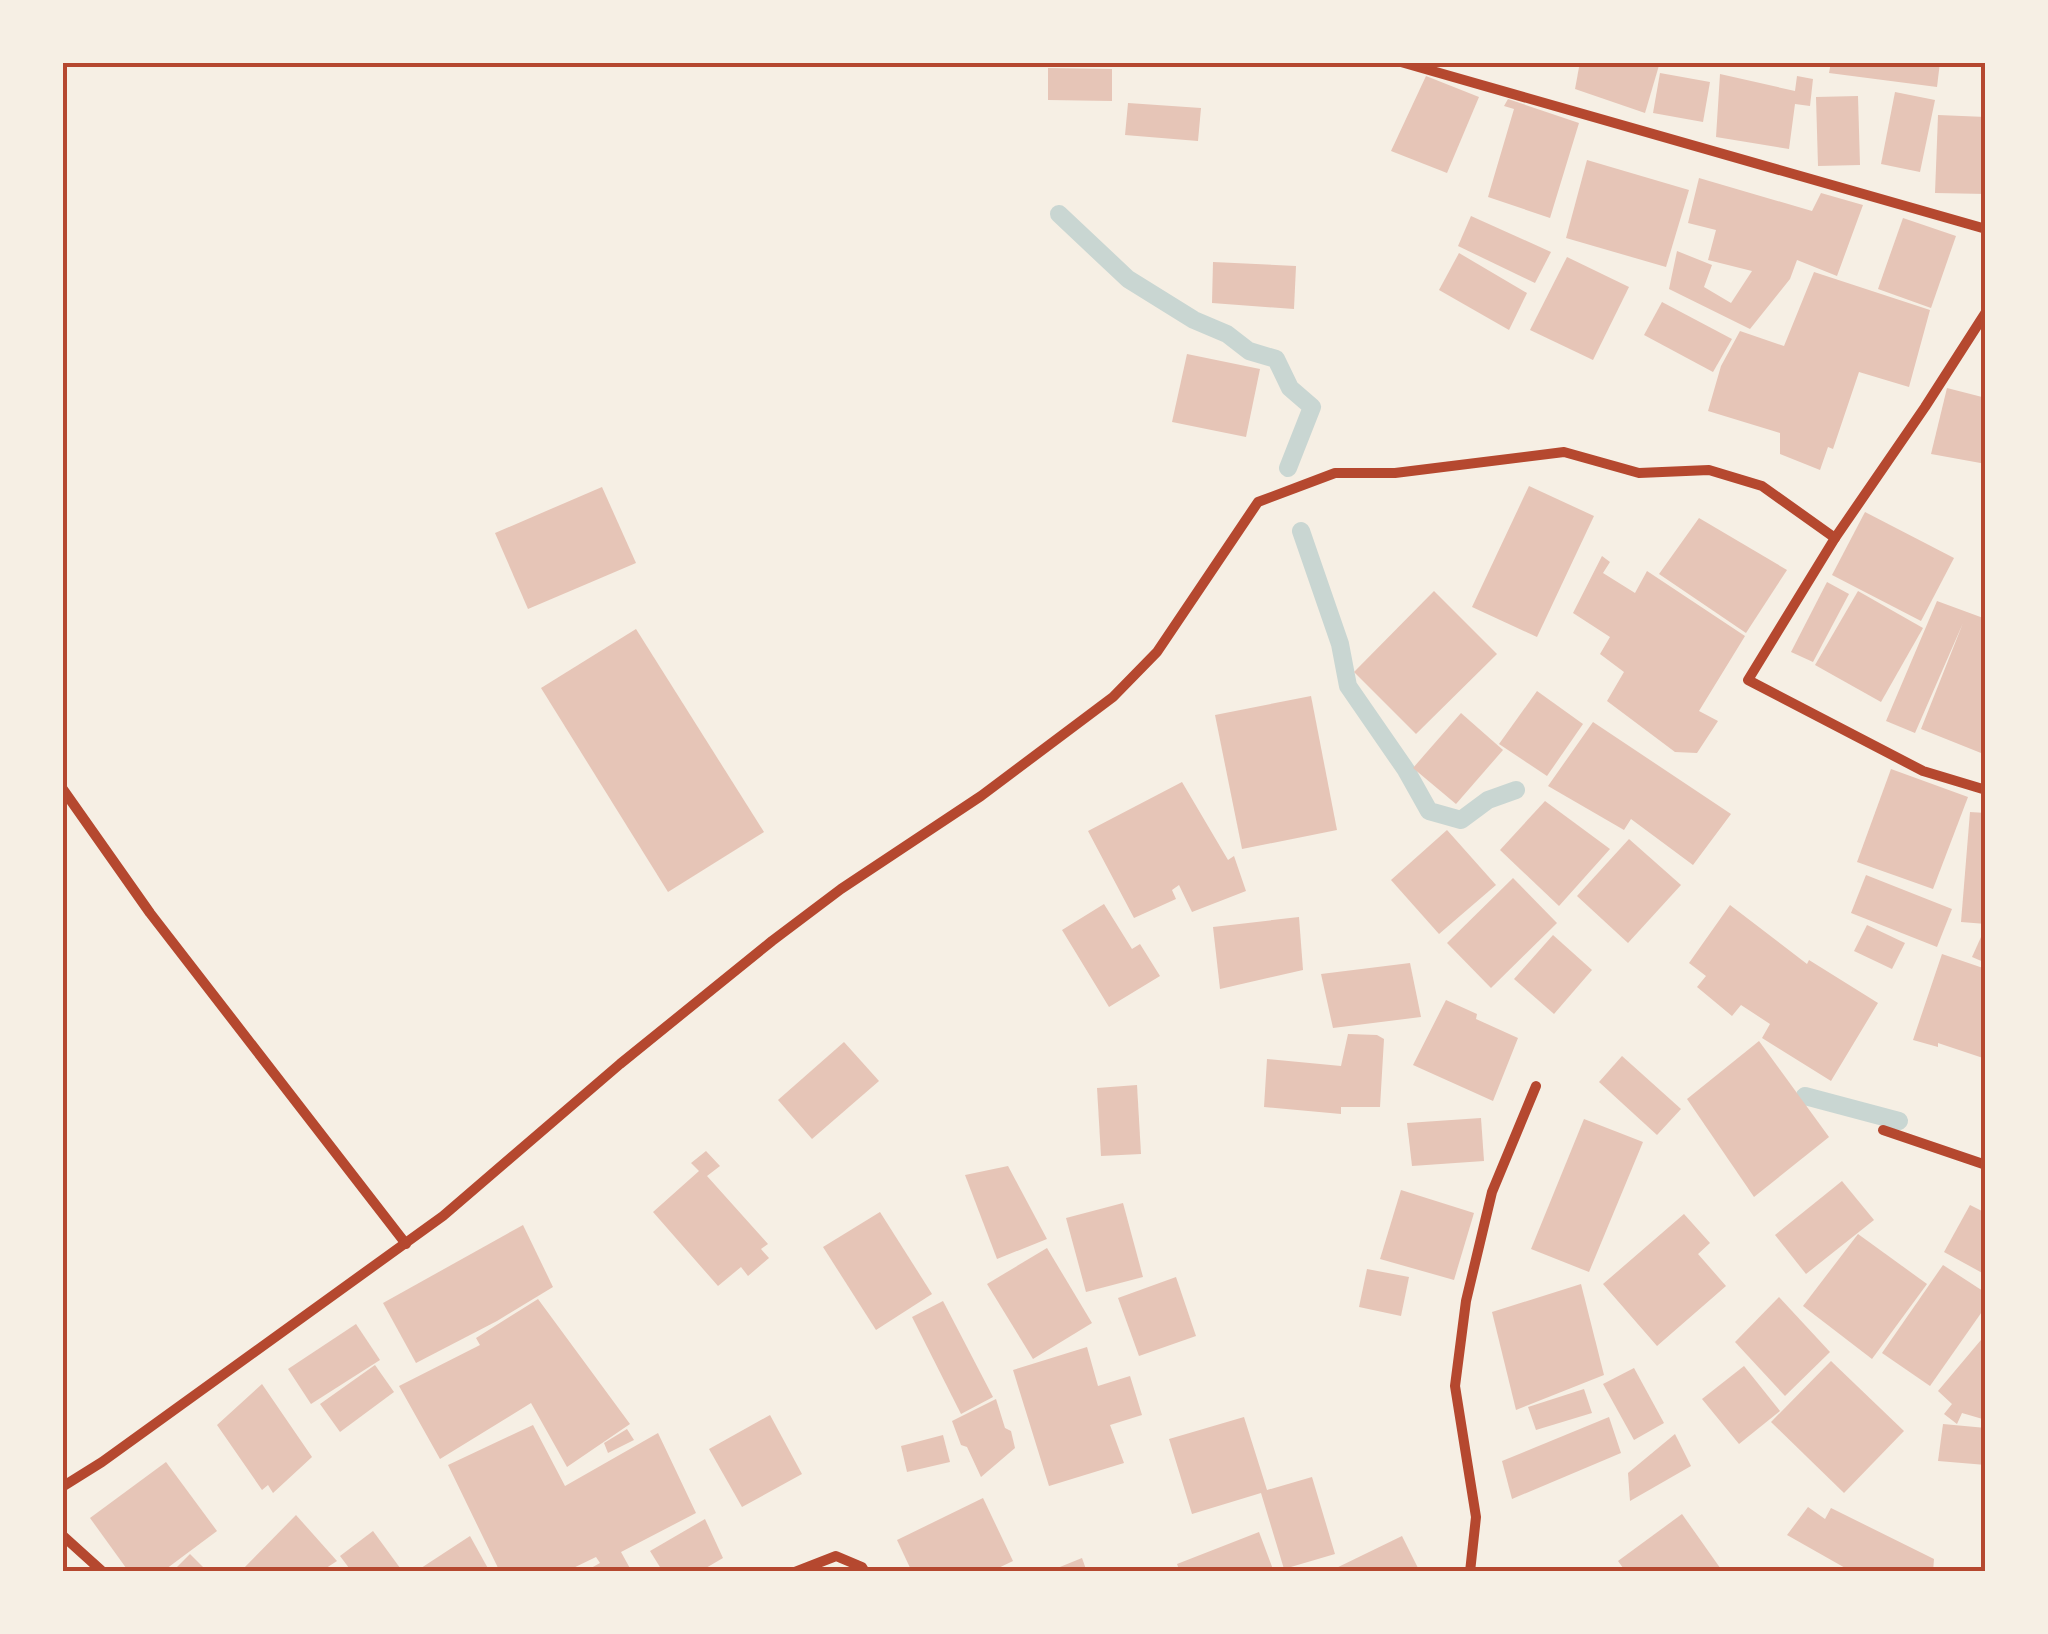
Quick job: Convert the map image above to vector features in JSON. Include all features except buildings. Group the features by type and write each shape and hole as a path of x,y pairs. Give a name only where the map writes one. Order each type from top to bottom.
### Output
{"street":[{"path":"1401,62 1986,228"},
{"path":"1986,312 1834,538 1748,680 1923,771 1986,790"},
{"path":"62,1487 406,1244 772,940 1113,698 1157,652 1258,502 1335,473 1396,473 1564,452 1639,473 1709,470 1762,486 1834,538"},
{"path":"62,788 150,913 406,1244"},
{"path":"1471,1570 1476,1517 1455,1386 1466,1302 1492,1192 1536,1086"},
{"path":"1883,1130 1986,1166"},
{"path":"62,1535 103,1572"},
{"path":"794,1572 836,1556 865,1572"}],"waterway":[{"path":"1059,214 1128,279 1194,320 1227,334 1249,351 1276,359 1290,388 1312,407 1288,468"},
{"path":"1301,531 1340,644 1348,686 1429,811 1461,820 1488,800 1516,790"},
{"path":"1805,1096 1899,1121"}]}
